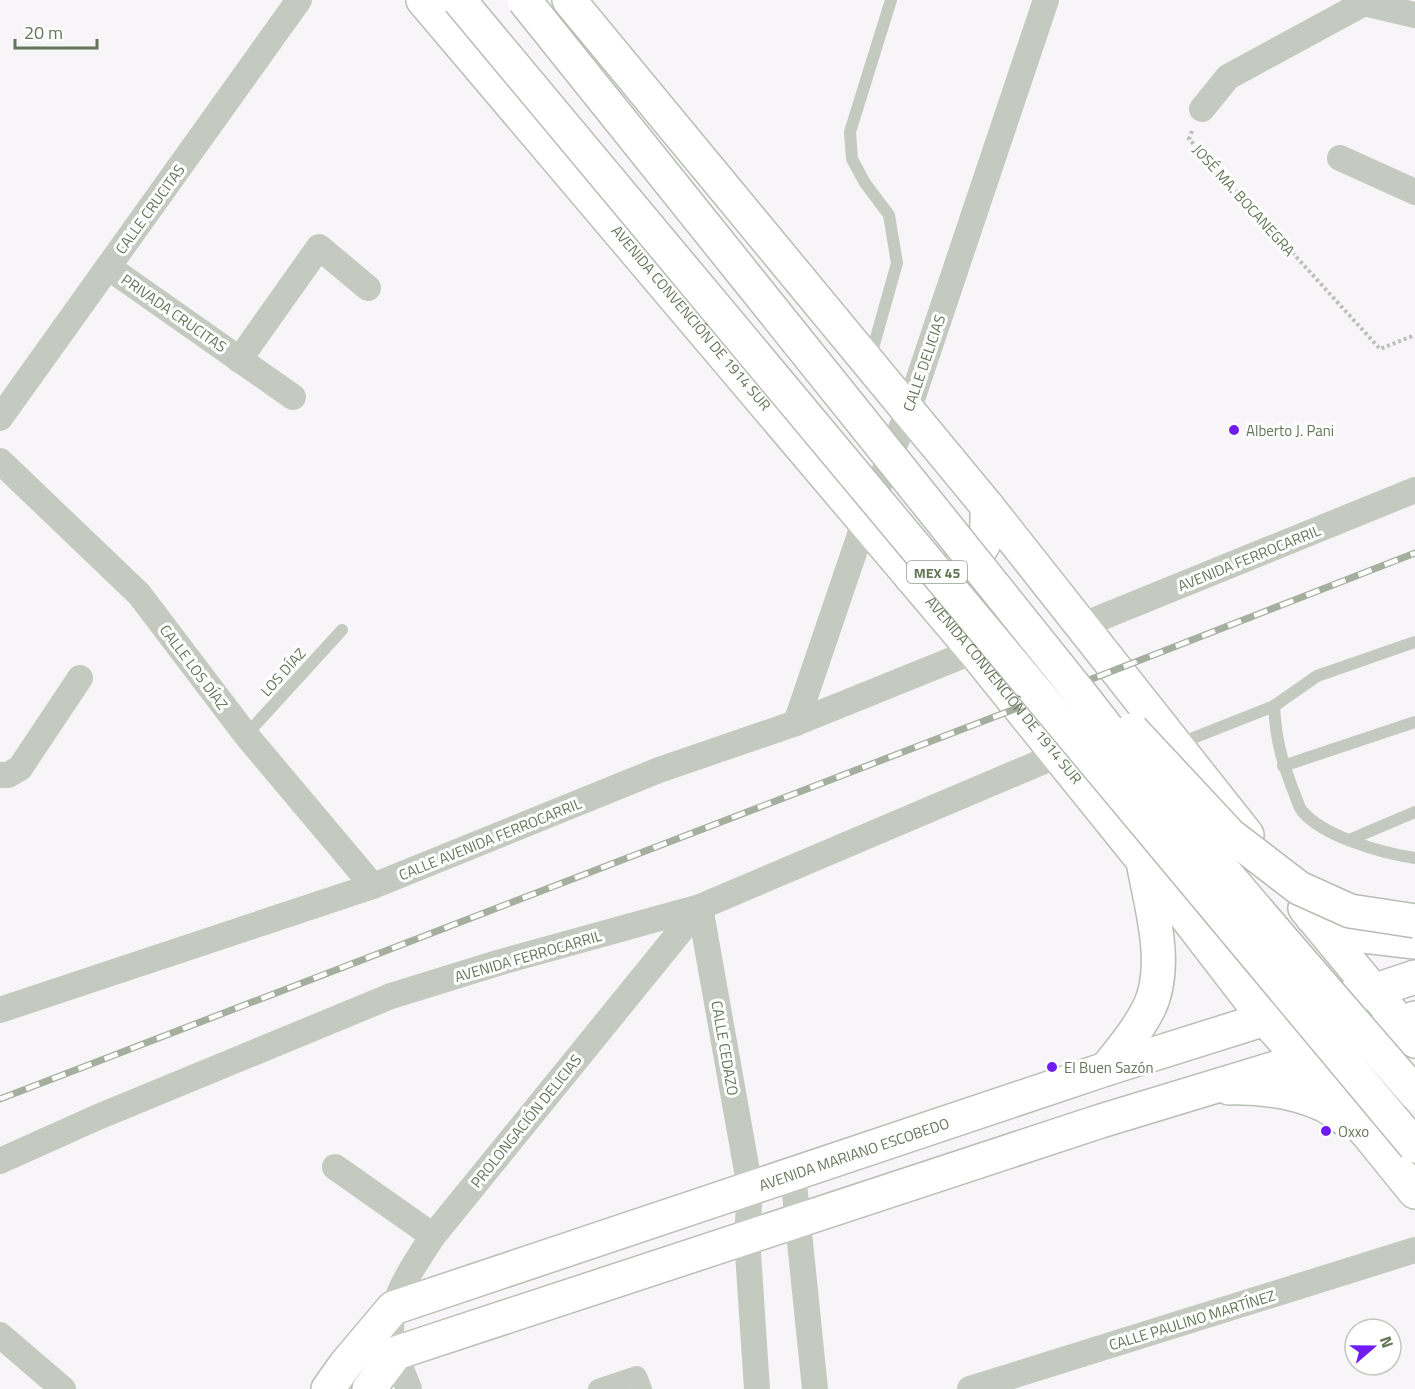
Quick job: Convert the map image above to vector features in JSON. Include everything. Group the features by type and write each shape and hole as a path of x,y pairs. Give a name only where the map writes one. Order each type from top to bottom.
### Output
{"main road":[{"name":"AVENIDA CONVENCIÓN DE 1914 SUR","path":"423,0 974,651 1144,862 1264,1019 1368,1134 1415,1192"},
{"name":"AVENIDA CONVENCIÓN DE 1914 SUR","path":"459,0 1415,1146"},
{"name":"MEX 45","path":"524,0 1201,846 1415,1093"},
{"path":"369,1389 396,1353 1204,1088 1410,1027 1373,991 1312,917 987,506 570,0"},
{"path":"910,577 938,576 962,567 974,557 985,542 987,506"},
{"path":"1083,697 1116,715 1230,835 1299,888 1350,911 1415,921"},
{"path":"1062,760 1105,756 1117,750 1130,728 1140,698"},
{"path":"1116,827 1111,805 1114,790 1124,777 1136,770 1168,763 1185,756"},
{"path":"1107,1069 1135,1032 1150,1006 1157,975 1157,938 1144,862"},
{"path":"1312,917 1364,936 1415,942"},
{"name":"AVENIDA MARIANO ESCOBEDO","path":"393,1308 1107,1069 1264,1019 1373,991 1415,977"},
{"path":"1204,1088 1248,1088 1287,1093 1324,1106 1368,1134"},
{"path":"328,1389 393,1308"}],"street":[{"name":"CALLE CRUCITAS","path":"0,418 299,0"},
{"name":"CALLE DELICIAS","path":"796,723 864,523 908,411 1046,0"},
{"path":"1202,109 1228,77 1364,3 1415,15"},
{"path":"1340,158 1415,192"},
{"name":"PRIVADA CRUCITAS","path":"239,360 319,248 368,288"},
{"name":"PRIVADA CRUCITAS","path":"108,267 293,397"},
{"name":"CALLE LOS DÍAZ","path":"0,461 139,594 246,735 373,886"},
{"name":"AVENIDA FERROCARRIL","path":"1083,625 1415,490"},
{"name":"CALLE AVENIDA FERROCARRIL","path":"0,1010 373,886 659,770 796,723 974,651"},
{"path":"0,775 8,775 20,768 81,678"},
{"name":"AVENIDA FERROCARRIL","path":"0,1161 98,1117 391,996 501,962 700,907 1062,760"},
{"name":"CALLE CEDAZO","path":"700,907 750,1188 747,1238 757,1389"},
{"name":"PROLONGACIÓN DELICIAS","path":"409,1389 390,1333 393,1308 411,1269 433,1236 700,907"},
{"path":"335,1167 433,1236"},
{"path":"793,1174 815,1389"},
{"name":"CALLE PAULINO MARTÍNEZ","path":"970,1389 1415,1250"},
{"path":"0,1335 63,1389"},
{"path":"598,1389 637,1376 642,1389"}],"lane":[{"path":"869,363 897,263 889,215 865,183 852,159 850,132 891,0"},
{"name":"LOS DÍAZ","path":"246,735 342,630"},
{"path":"1185,756 1274,706 1317,676 1415,642"},
{"path":"1274,706 1275,737 1302,811 1331,833 1389,854 1415,858"},
{"path":"1284,766 1415,722"},
{"path":"1349,840 1415,812"}],"path":[{"name":"JOSÉ MA. BOCANEGRA","path":"1202,109 1189,139 1380,349 1415,335"}],"railway":[{"path":"0,1099 1415,553"}],"place":[{"name":"Alberto J. Pani","path":"1234,430"},
{"name":"El Buen Sazón","path":"1052,1067"},
{"name":"Oxxo","path":"1326,1131"}]}
